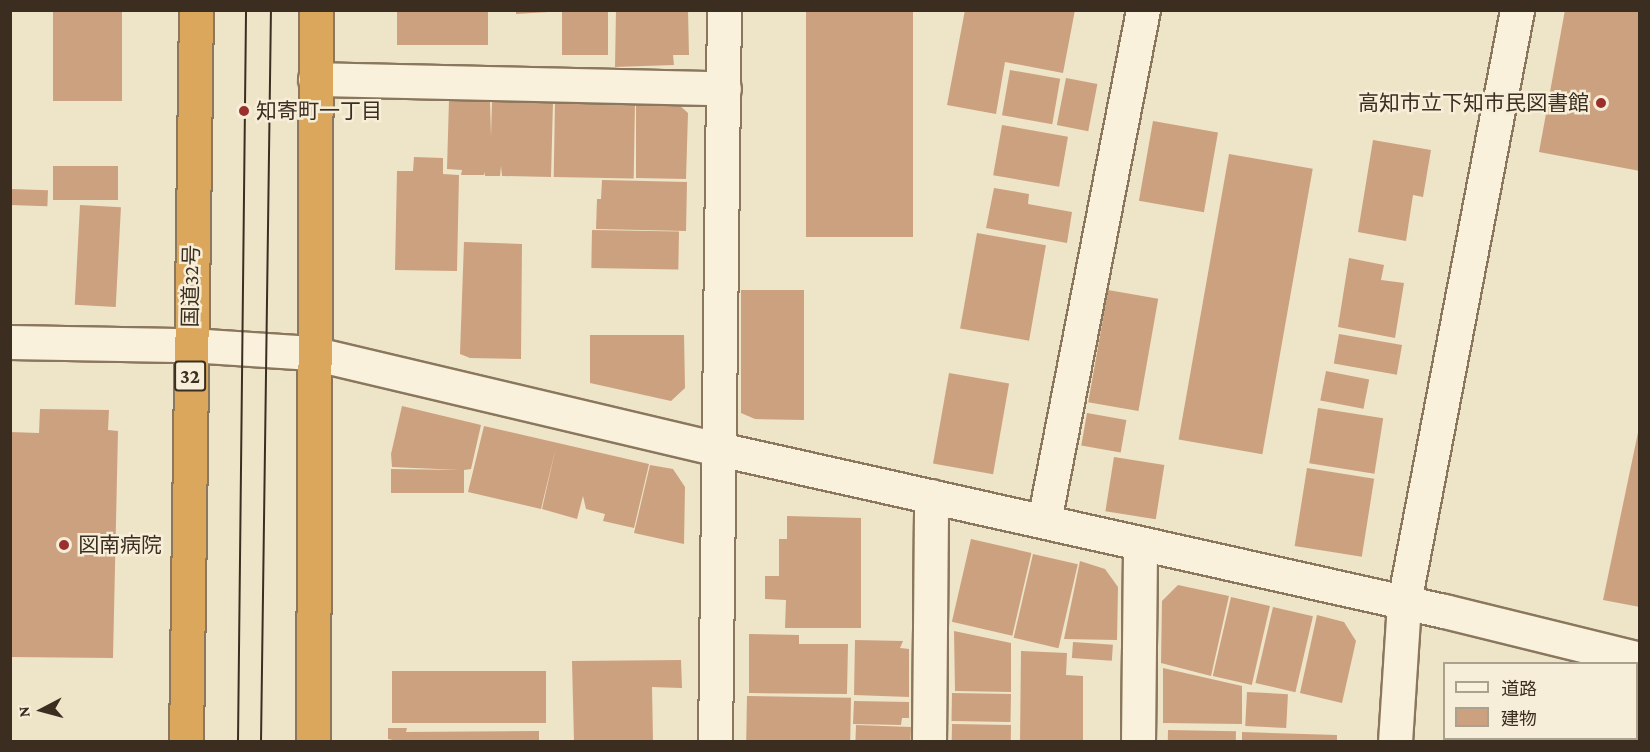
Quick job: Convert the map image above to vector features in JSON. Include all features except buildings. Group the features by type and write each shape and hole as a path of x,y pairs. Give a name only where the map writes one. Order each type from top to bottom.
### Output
{"highway":[{"name":"国道32号","path":"186,741 196,10"},
{"path":"313,741 312,353 316,10"}],"street":[{"path":"715,741 724,10"},
{"path":"1044,521 1143,10"},
{"path":"1395,741 1404,602 1517,10"},
{"path":"315,79 724,88"},
{"path":"10,342 190,345 312,353 719,449 1404,602 1640,659"},
{"path":"929,741 931,496"},
{"path":"1138,741 1140,544"},
{"path":"1638,732 1640,714"}],"tram line":[{"path":"238,742 246,10"},
{"path":"261,742 271,10"}],"place":[{"name":"高知市立下知市民図書館","path":"1601,103"},
{"name":"知寄町一丁目","path":"244,111"},
{"name":"図南病院","path":"64,545"}]}
